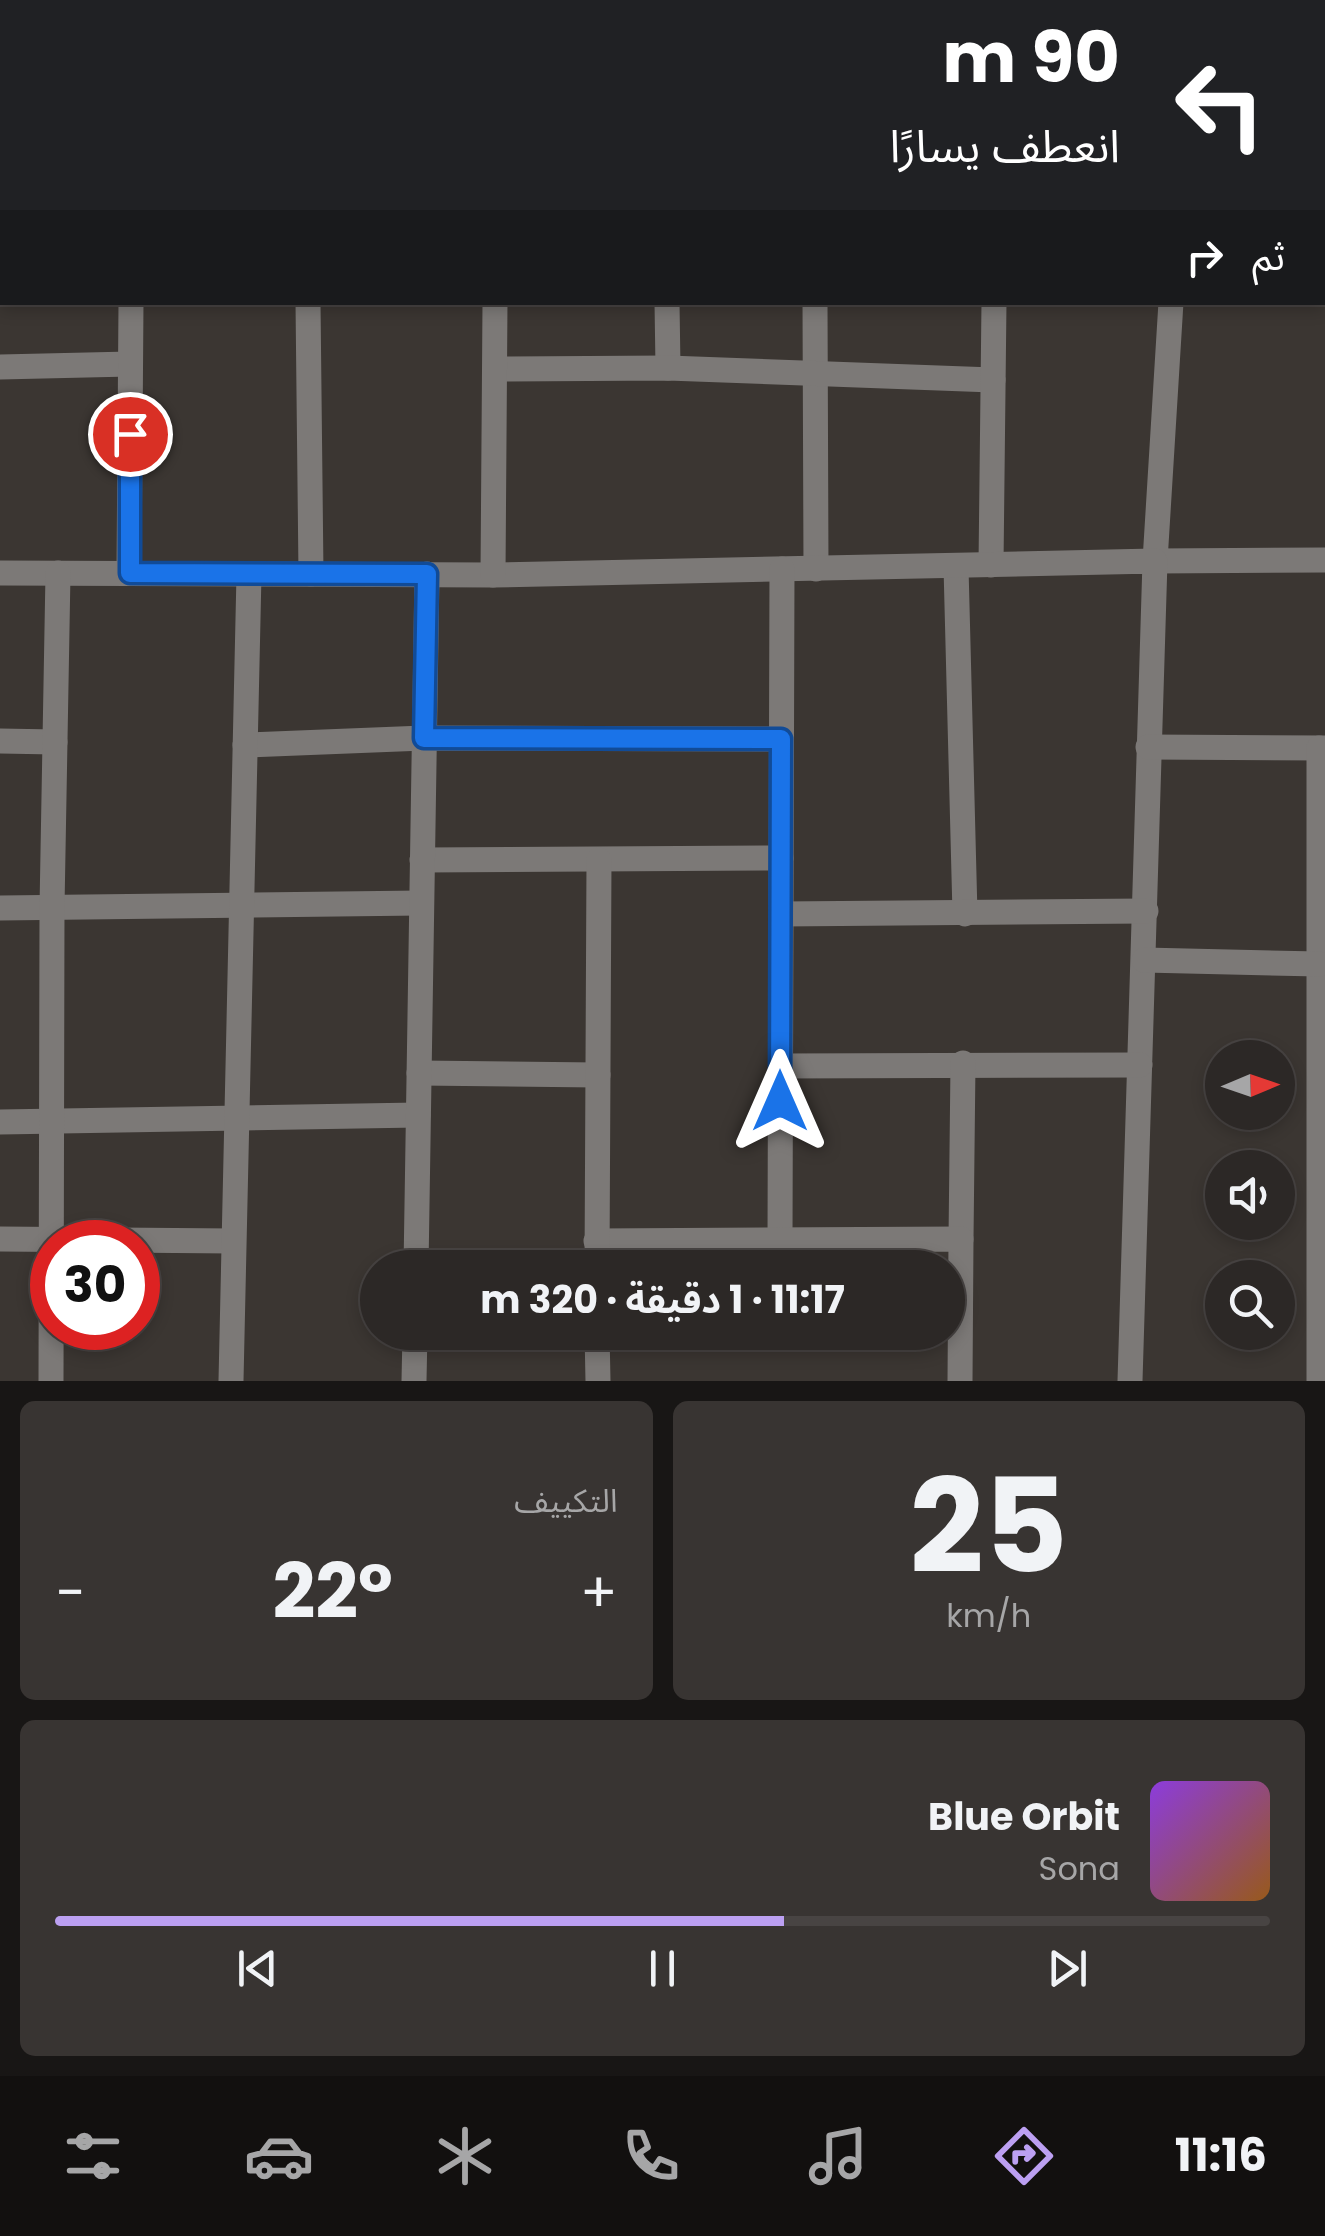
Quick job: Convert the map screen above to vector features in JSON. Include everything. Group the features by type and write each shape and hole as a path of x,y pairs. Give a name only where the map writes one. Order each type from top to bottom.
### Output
{"street":[{"path":"130,573 131,305"},
{"path":"308,305 312,574"},
{"path":"493,575 495,305"},
{"path":"667,305 668,368"},
{"path":"816,305 816,568"},
{"path":"991,566 994,305"},
{"path":"1130,1381 1148,747 1171,305"},
{"path":"0,367 130,364"},
{"path":"496,368 668,368 993,380"},
{"path":"0,572 493,575 1325,560"},
{"path":"956,567 966,914"},
{"path":"780,1240 782,569"},
{"path":"50,1220 58,573"},
{"path":"232,1381 250,574"},
{"path":"416,1250 427,574"},
{"path":"246,745 424,738 781,739"},
{"path":"0,741 55,742"},
{"path":"1148,747 1322,748 1320,1381"},
{"path":"422,860 782,858"},
{"path":"597,1250 600,860"},
{"path":"0,908 421,903"},
{"path":"781,914 1146,911"},
{"path":"1144,960 1319,964"},
{"path":"960,1381 963,1064"},
{"path":"780,1066 1140,1066"},
{"path":"418,1073 598,1075"},
{"path":"0,1122 418,1115"},
{"path":"0,1238 30,1238"},
{"path":"649,1250 780,1240 961,1238"},
{"path":"160,1240 233,1241"},
{"path":"51,1350 51,1381"},
{"path":"414,1381 415,1350"},
{"path":"597,1350 598,1381"}],"route":[{"path":"130,434 130,573 427,574 424,738 781,739 780,1101"}]}
